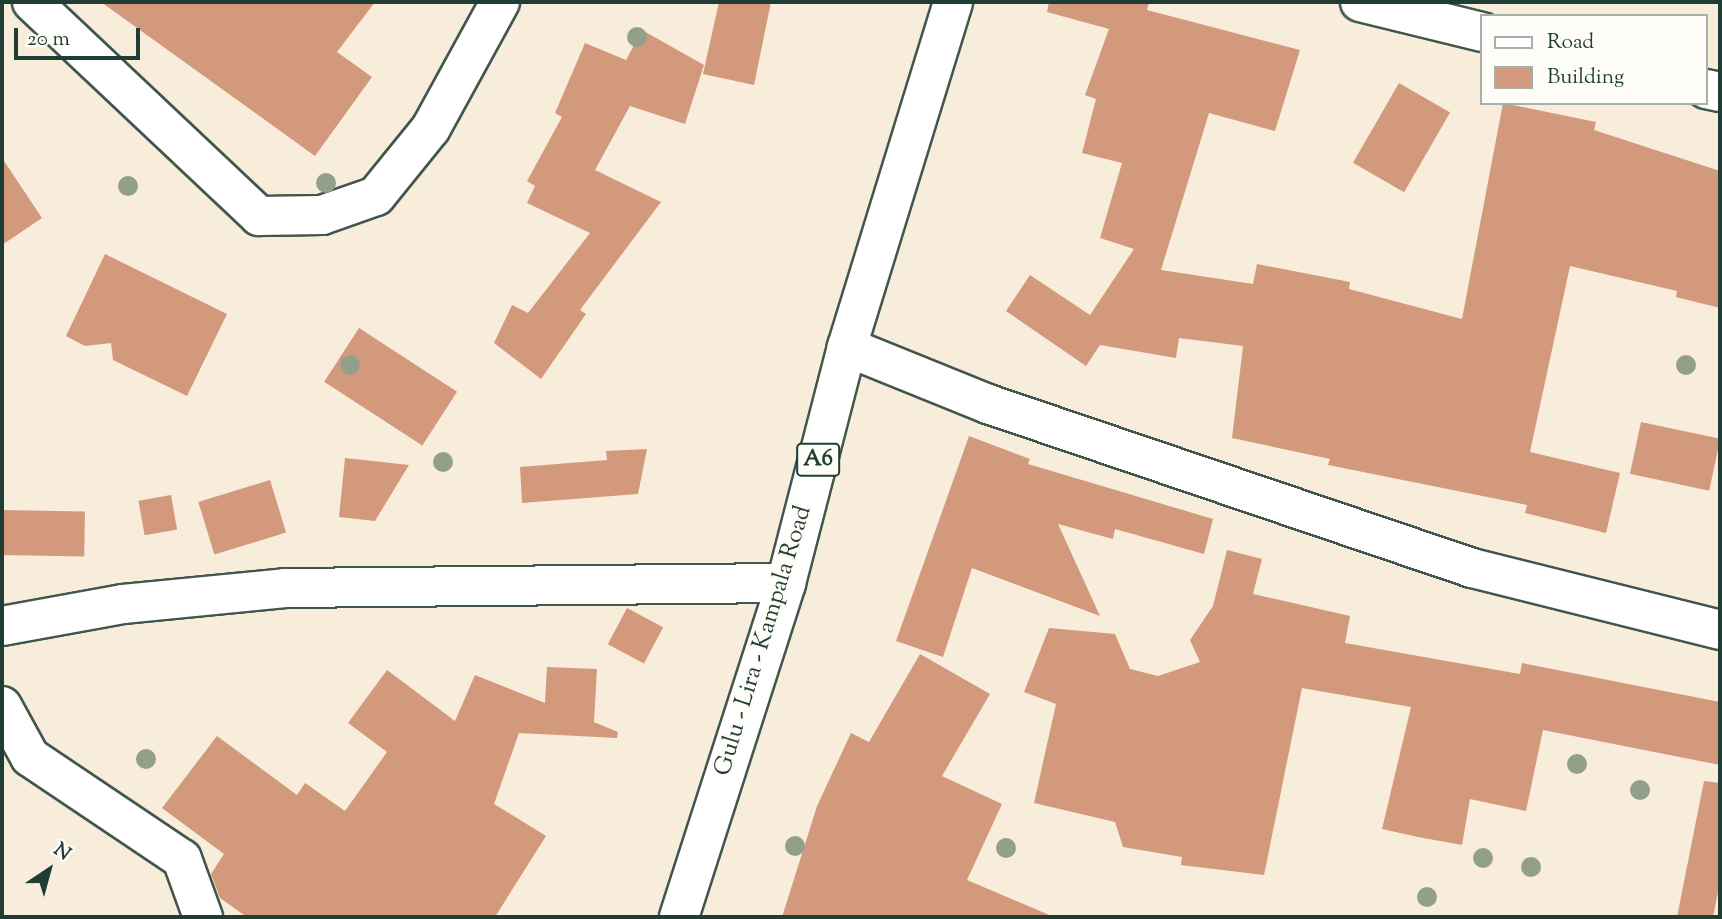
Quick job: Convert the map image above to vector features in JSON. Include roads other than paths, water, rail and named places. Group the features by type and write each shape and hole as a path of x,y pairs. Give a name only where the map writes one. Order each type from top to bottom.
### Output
{"street":[{"path":"32,2 259,216 322,215 376,196 431,128 500,2"},
{"name":"Gulu - Lira - Kampala Road","path":"679,917 786,583 847,346 953,2"},
{"path":"1360,2 1480,32"},
{"path":"847,346 988,404 1459,564 1720,630"},
{"path":"2,626 123,604 285,588 786,583"},
{"path":"2,706 30,757 182,859 203,917"}]}
